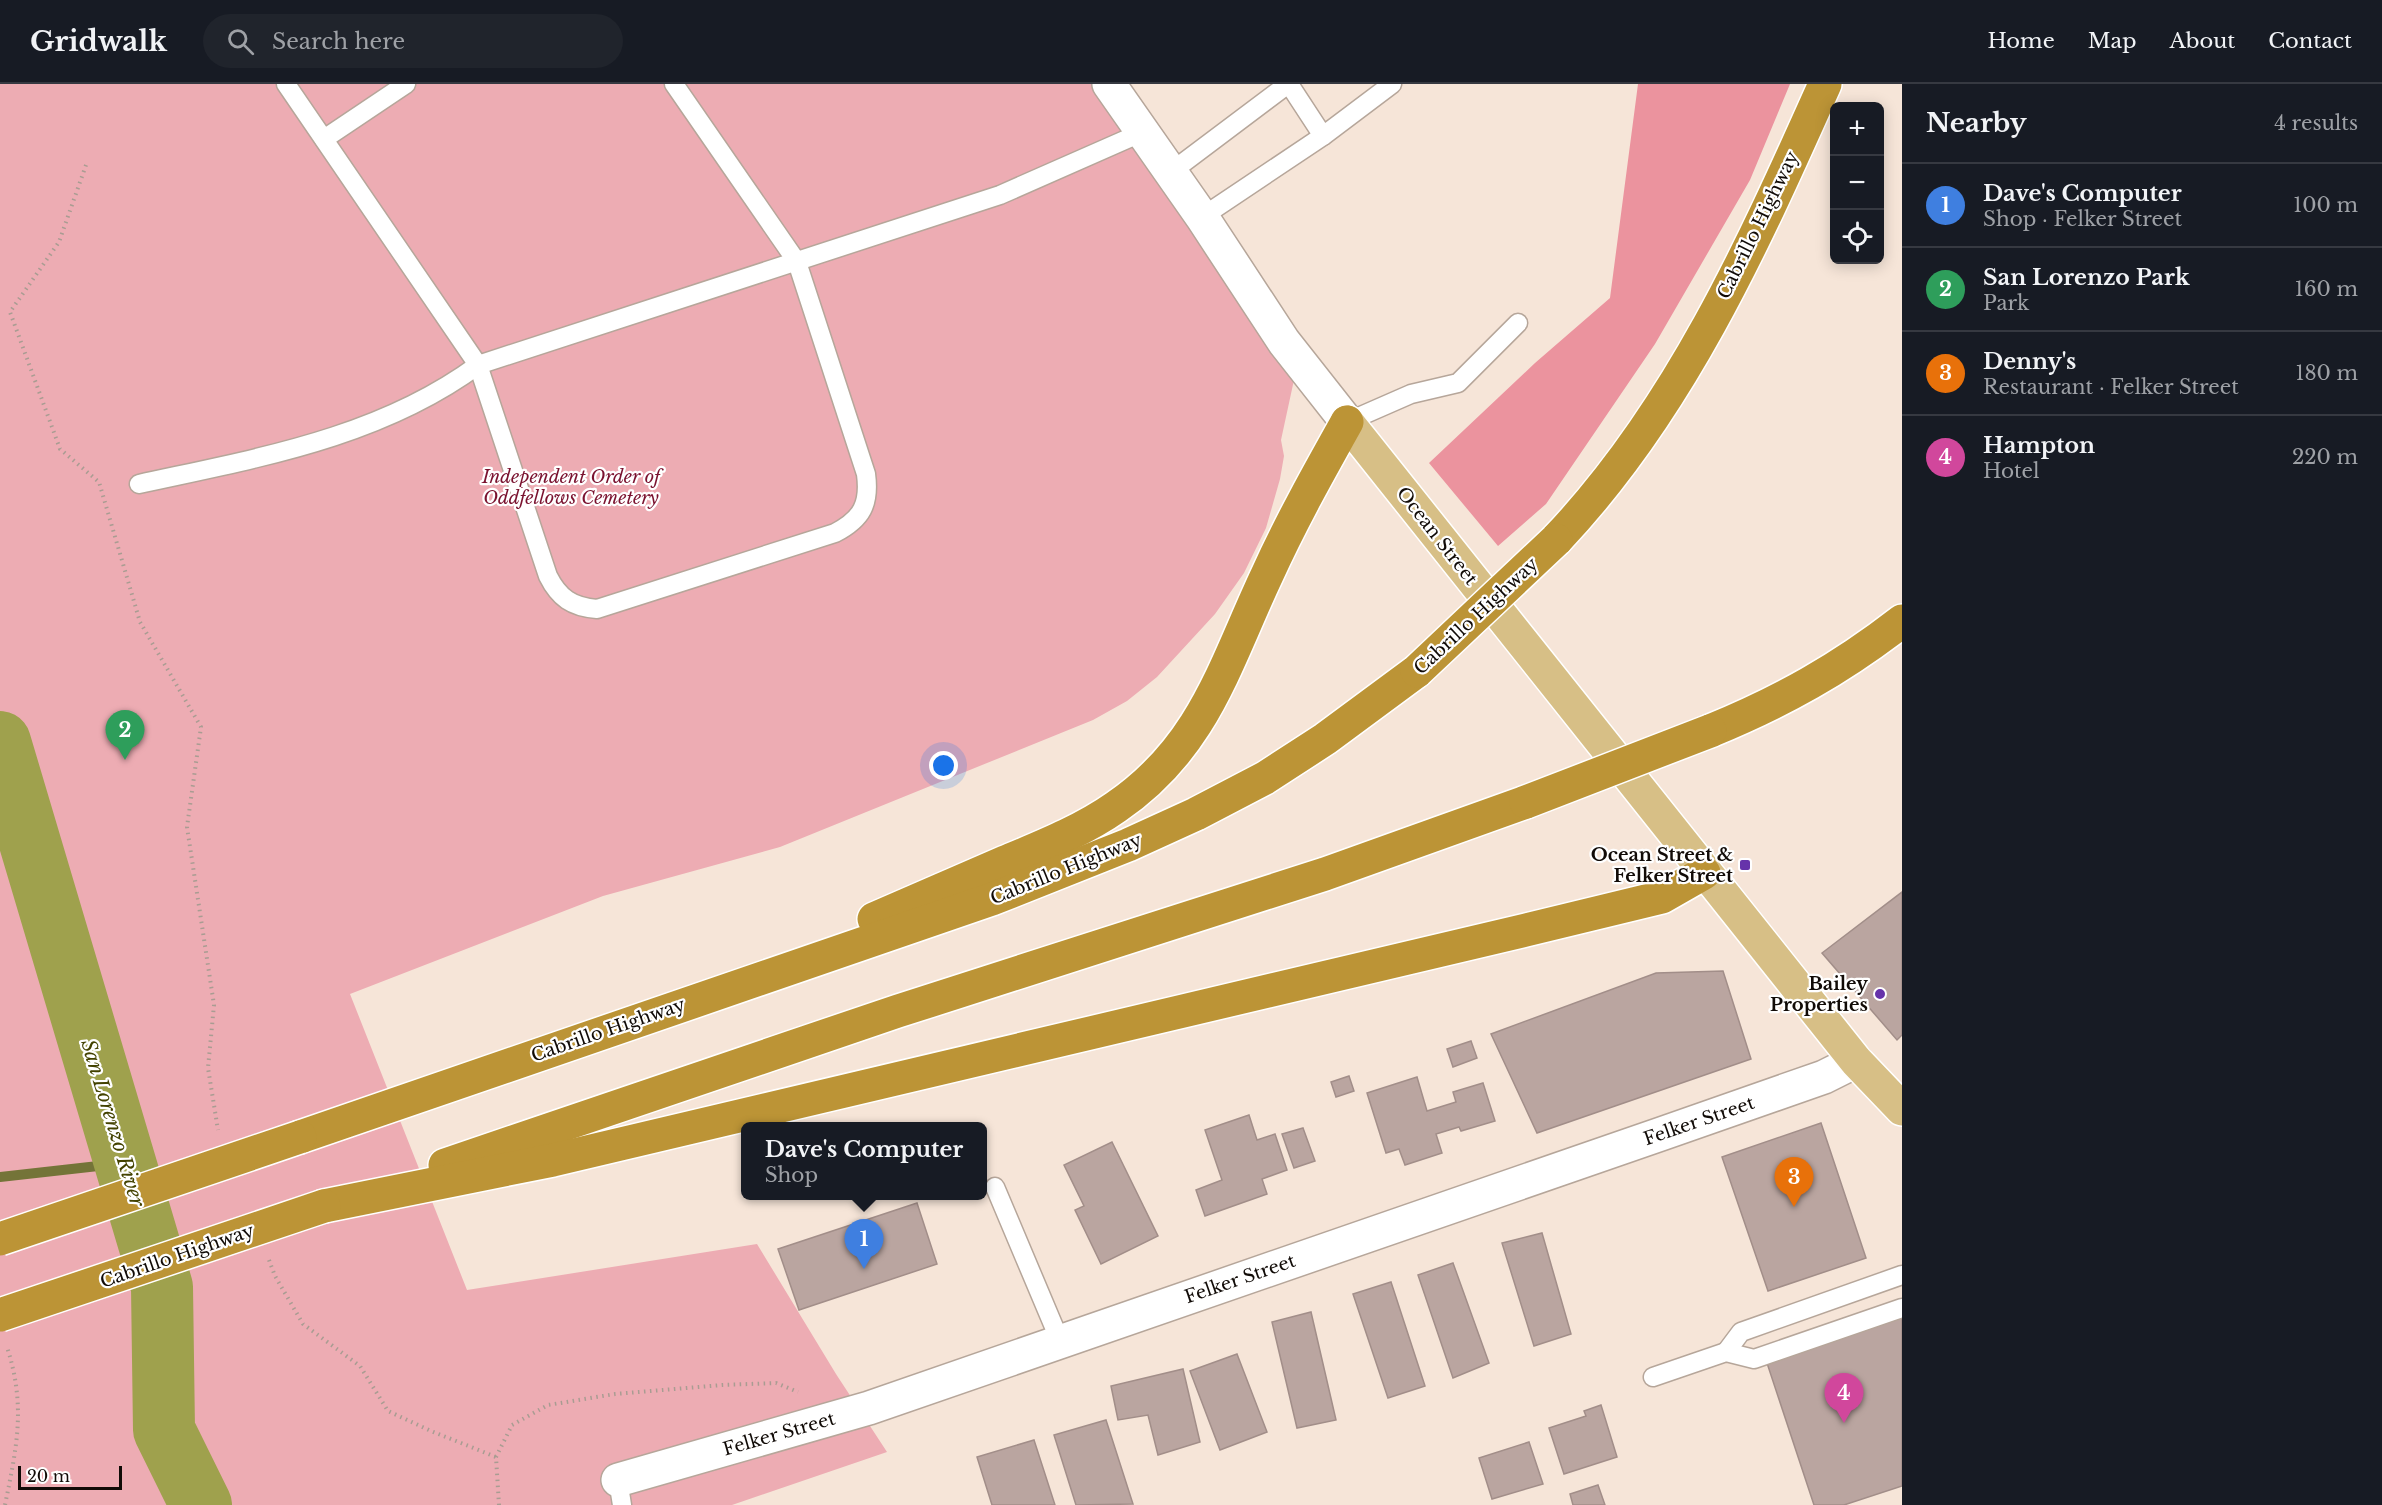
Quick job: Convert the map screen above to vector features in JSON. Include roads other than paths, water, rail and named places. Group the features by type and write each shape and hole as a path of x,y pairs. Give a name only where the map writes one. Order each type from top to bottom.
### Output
{"highway":[{"name":"Cabrillo Highway","path":"0,1239 992,899 1138,841 1265,778 1325,739 1417,671 1556,540 1602,490 1625,460 1685,366 1760,225 1825,84"},
{"path":"635,1021 1048,843 1096,819 1137,791 1173,754 1205,711 1230,662 1251,609 1291,525 1347,422"},
{"name":"Cabrillo Highway","path":"3,1330 324,1206 898,1011 1325,874 1526,802 1710,731 1773,704 1860,654 1894,627"},
{"path":"324,1206 488,1175 610,1147 1526,930 1662,897 1704,873"}],"main road":[{"name":"Ocean Street","path":"1347,422 1704,873 1856,1061 1902,1109"}],"street":[{"name":"Ocean Street","path":"1109,84 1202,217 1284,342 1347,422"},
{"name":"Felker Street","path":"620,1492 1824,1077 1856,1061"}],"lane":[{"path":"286,84 478,365 548,576 561,597 571,604 597,609 835,533 848,526 856,518 867,496 866,474 797,262 674,84"},
{"path":"324,139 406,84"},
{"path":"1171,172 1288,84 1323,136"},
{"path":"1202,217 1323,136 1392,84"},
{"path":"139,484 286,451 367,425 447,388 478,365 1000,195 1143,132"},
{"path":"1347,422 1411,394 1458,383 1518,323"},
{"path":"995,1187 1060,1341"},
{"path":"1726,1352 1741,1332 1902,1275"},
{"path":"1653,1377 1726,1352 1754,1359 1902,1308"}],"waterway":[{"name":"San Lorenzo River","path":"0,742 162,1287 164,1430 201,1505"},
{"path":"0,1177 125,1163"}],"place":[{"name":"San Lorenzo Park","path":"125,760"},
{"name":"Ocean Street & Felker Street","path":"1745,865"},
{"name":"Bailey Properties","path":"1880,994"},
{"name":"Denny's","path":"1794,1207"},
{"name":"Dave's Computer","path":"864,1269"},
{"name":"Hampton","path":"1844,1423"}],"park label":[{"name":"Independent Order of Oddfellows Cemetery","path":"571,487"}]}
